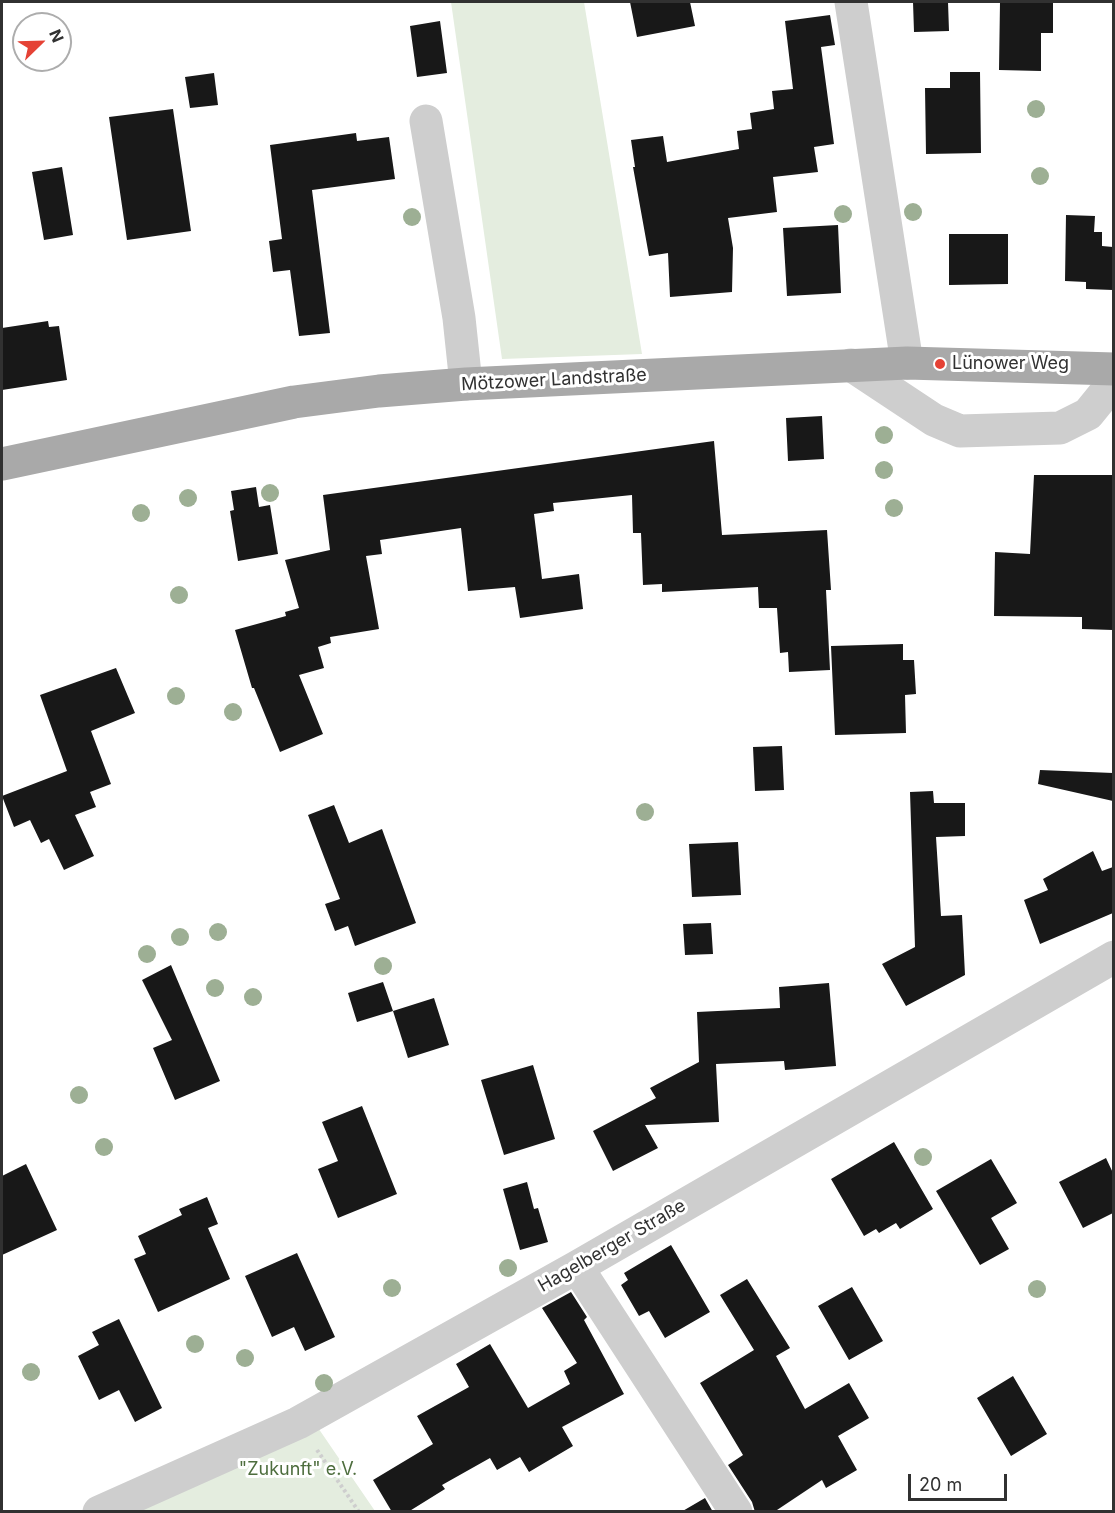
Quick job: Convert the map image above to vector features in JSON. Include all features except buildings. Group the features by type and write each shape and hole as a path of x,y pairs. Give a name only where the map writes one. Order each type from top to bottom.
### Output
{"main road":[{"name":"Mötzower Landstraße","path":"2,464 294,402 379,391 466,384 907,363 1113,369"}],"street":[{"path":"851,2 907,363"},
{"path":"426,121 459,318 466,384"},
{"path":"851,365 934,420 960,431 1060,428 1088,414 1113,382"},
{"name":"Hagelberger Straße","path":"99,1512 298,1423 577,1267 1113,957"},
{"path":"577,1267 736,1512"}],"path":[{"path":"314,1446 359,1512"}],"green space":[{"path":"451,2 584,2 642,354 502,359"},
{"name":"\"Zukunft\" e.V.","path":"312,1419 375,1511 111,1512"}],"place":[{"name":"Lünower Weg","path":"940,364"}]}
